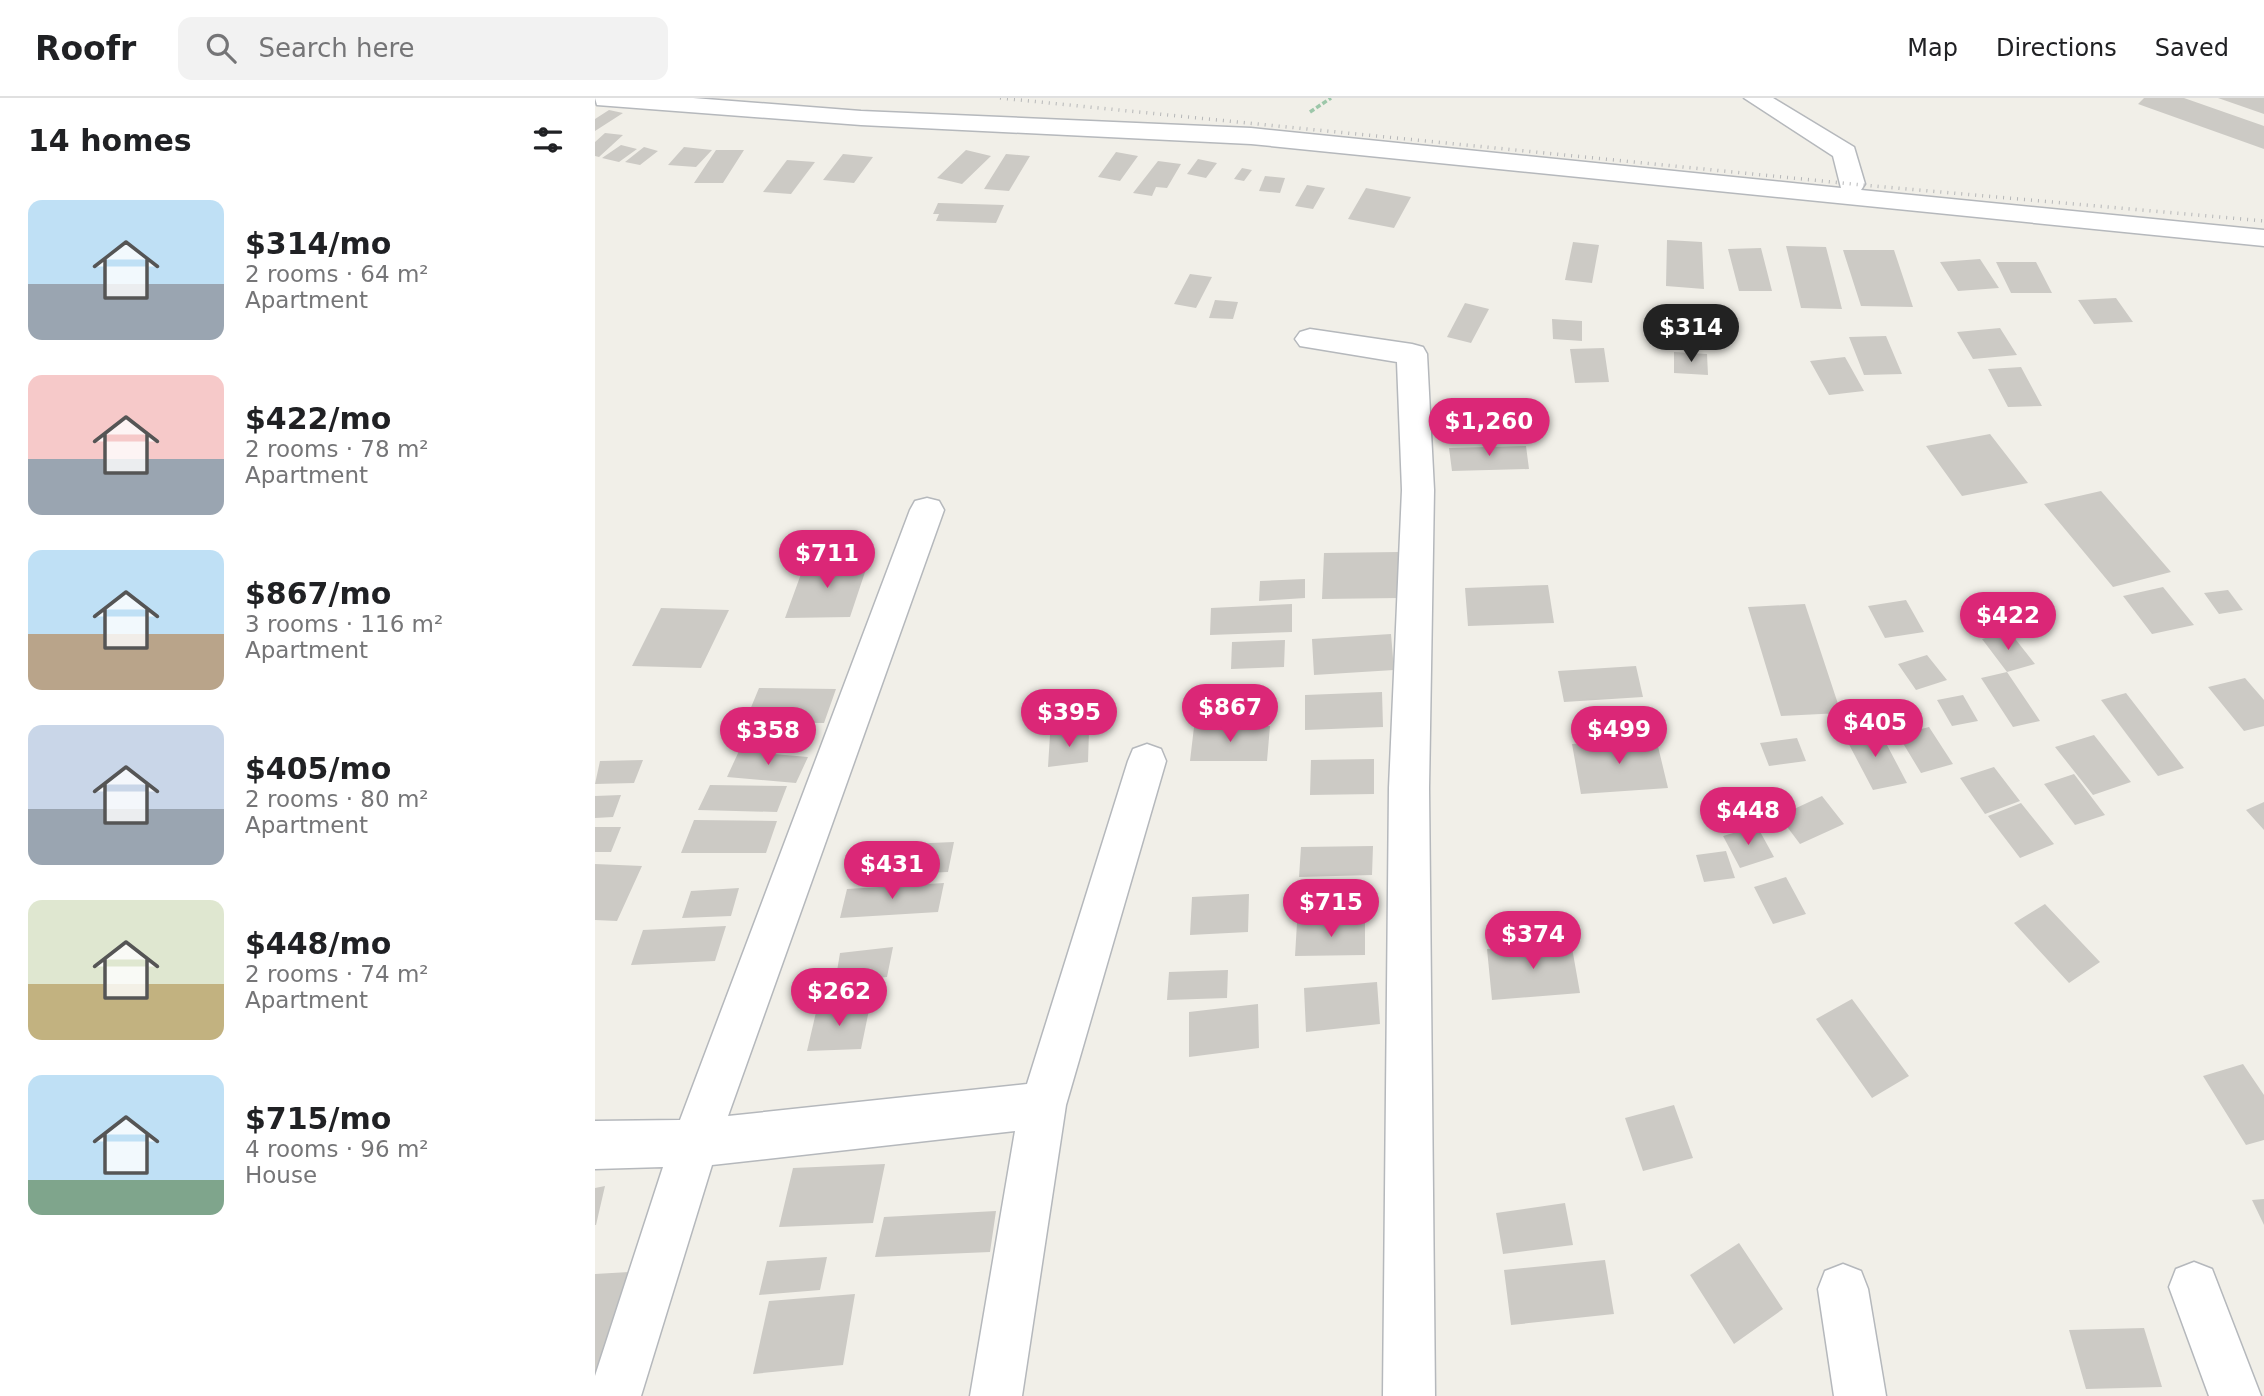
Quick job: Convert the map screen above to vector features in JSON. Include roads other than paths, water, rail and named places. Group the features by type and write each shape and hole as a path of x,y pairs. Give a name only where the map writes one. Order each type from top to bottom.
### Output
{"street":[{"path":"597,98 862,118 1251,136 2264,238"},
{"path":"1756,98 1845,152 1851,184"},
{"path":"1310,339 1412,354 1417,490 1409,788 1409,1396"},
{"path":"615,1396 695,1143 927,510"},
{"path":"996,1396 1043,1105 1147,761"},
{"path":"595,1145 695,1143 1043,1105"},
{"path":"2194,1287 2235,1396"},
{"path":"1843,1289 1860,1396"}],"railway":[{"path":"1000,98 1852,184 2264,221"}]}
